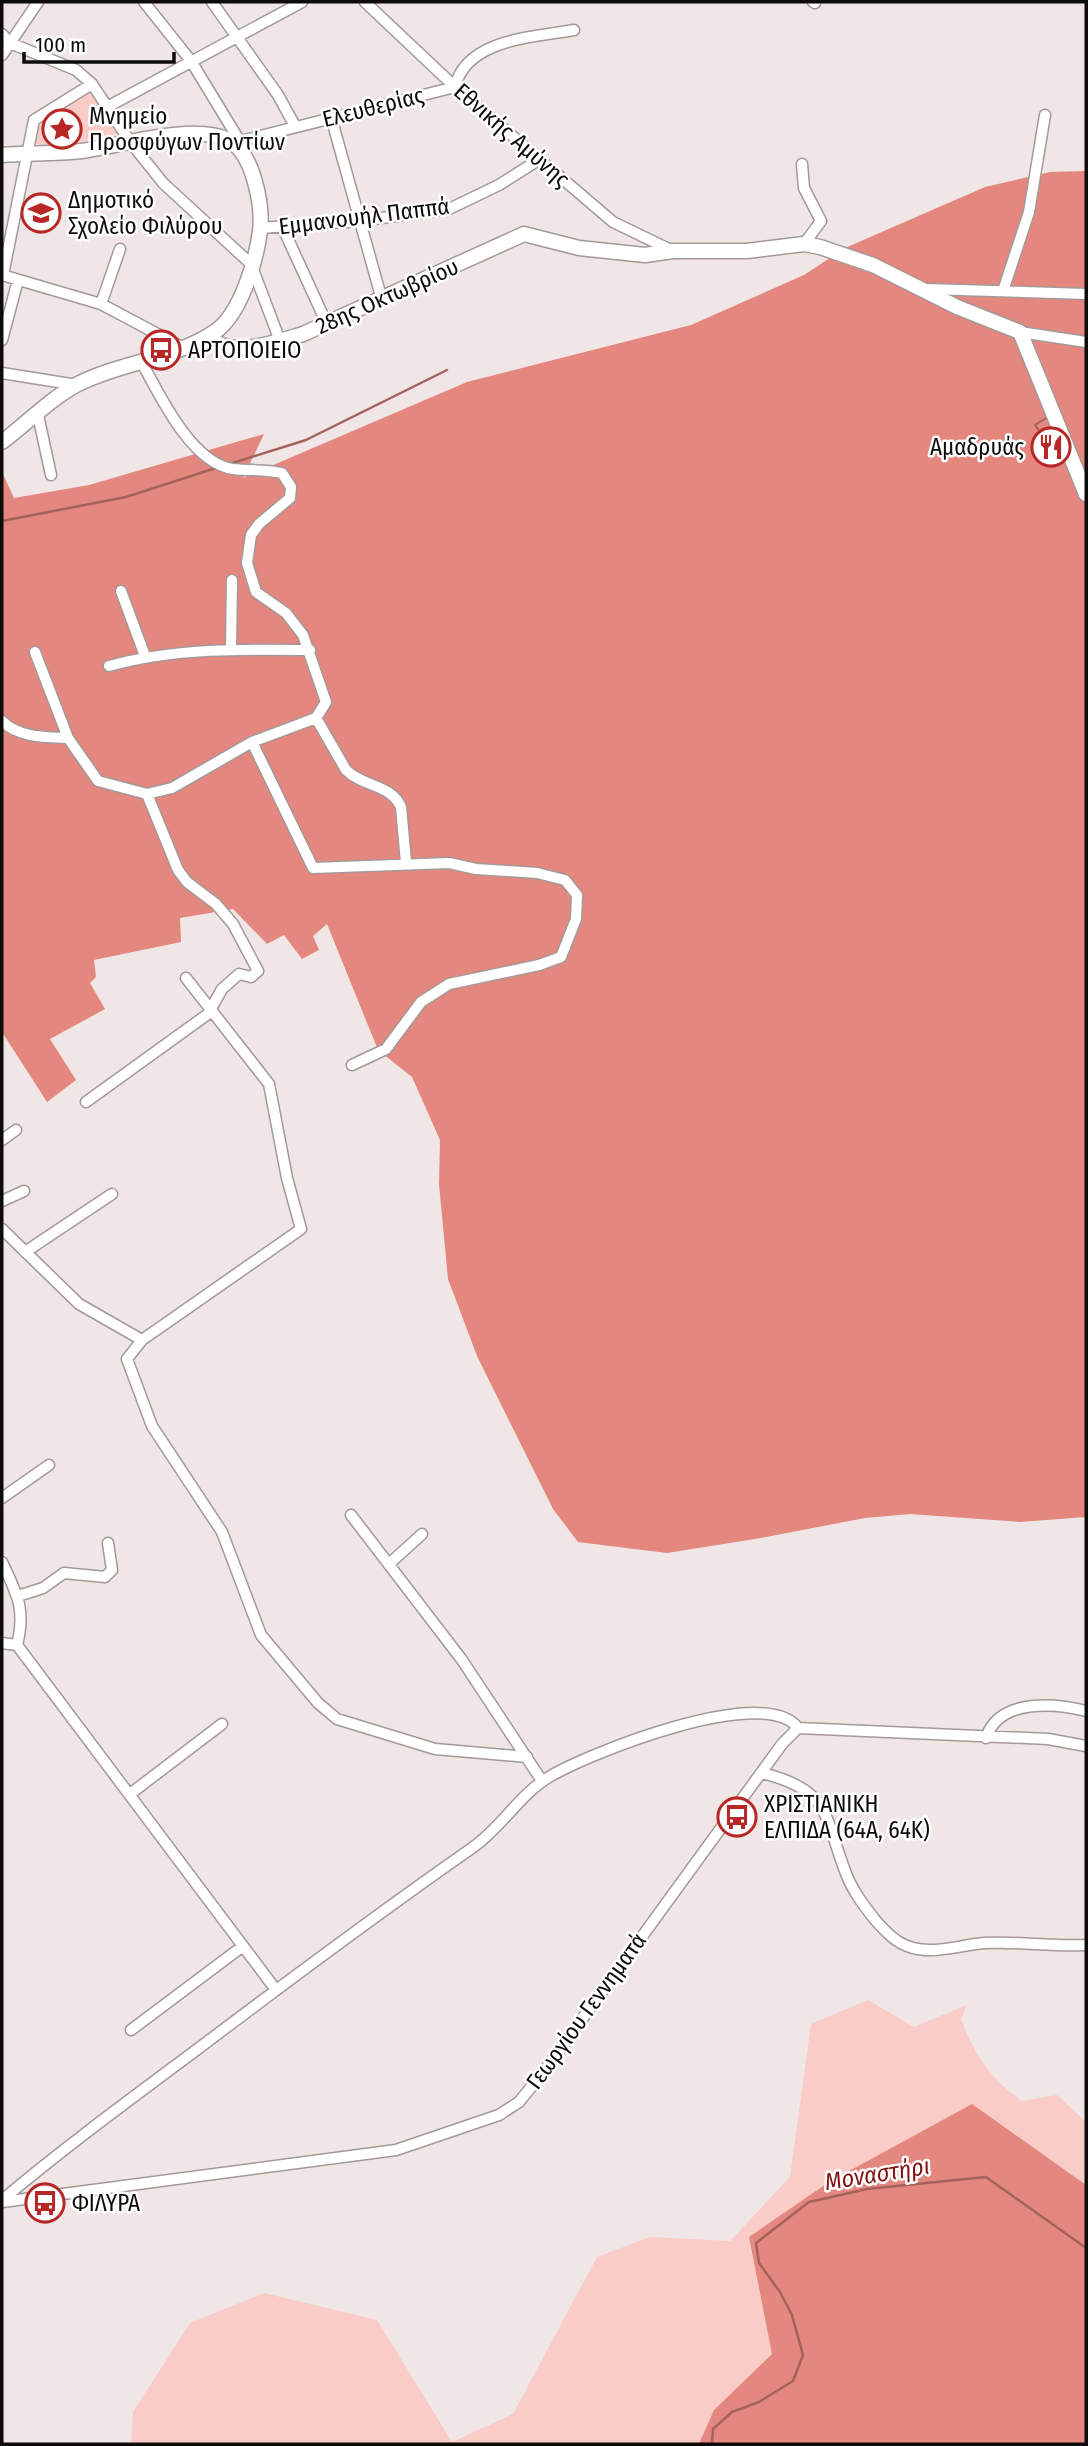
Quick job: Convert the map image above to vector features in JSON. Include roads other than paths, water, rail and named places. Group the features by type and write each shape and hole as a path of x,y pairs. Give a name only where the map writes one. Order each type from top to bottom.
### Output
{"street":[{"path":"2,55 38,2"},
{"path":"2,442 77,385 208,336 234,313 251,264 260,228 251,176 243,155 191,61 144,2"},
{"path":"212,2 278,95 295,126"},
{"path":"109,106 302,2"},
{"name":"Εθνικής Αμύνης","path":"365,2 455,87 613,222 673,251"},
{"path":"455,87 458,72 485,50 518,40 574,30"},
{"path":"2,34 10,43 76,70 92,84 131,143 179,200 251,264 281,341"},
{"path":"92,84 34,120 2,275 101,304 182,347"},
{"name":"Ελευθερίας","path":"2,155 80,151 196,134 236,141 455,87"},
{"path":"1003,291 1029,212 1045,115"},
{"path":"331,117 382,300"},
{"name":"Εμμανουήλ Παππά","path":"260,228 359,221 449,209 491,190 540,159"},
{"path":"802,164 804,188 821,220 804,244 873,265 927,289 957,307 1020,332 1085,342"},
{"path":"282,226 326,322"},
{"name":"28ης Οκτωβρίου","path":"208,336 214,342 232,347 281,341 382,300 524,234 611,253 645,255 673,251 747,251 804,244"},
{"path":"101,304 120,250"},
{"path":"2,340 18,280"},
{"path":"927,289 1086,294"},
{"path":"1020,332 1086,494"},
{"path":"35,652 68,738 98,781 147,794 172,788 252,742 316,718 326,702 303,635 286,613 256,592 247,563 251,536 259,524 290,498 291,487 282,473 263,469 231,469 211,459 190,441 165,405 141,361"},
{"path":"2,373 77,385"},
{"path":"38,415 51,475"},
{"path":"231,649 232,580"},
{"path":"121,592 145,656"},
{"path":"109,666 145,656 231,649 310,650"},
{"path":"316,718 346,770 360,780 391,792 397,799 401,807 406,862"},
{"path":"2,721 9,728 26,734 68,738"},
{"path":"252,742 313,868 406,862 537,873 565,880 577,895 576,919 561,957 539,965 449,984 421,1002 387,1049 352,1065"},
{"path":"86,1102 211,1011 232,978 239,974 251,977 258,968 233,924 216,904 187,883 178,870 147,794"},
{"path":"186,978 244,1048 269,1084 287,1178 301,1229 142,1340 127,1359 152,1426 222,1532 261,1635 318,1703 337,1719 435,1749 527,1757"},
{"path":"2,1140 16,1130"},
{"path":"2,1200 24,1191"},
{"path":"24,1252 112,1194"},
{"path":"2,1228 79,1304 142,1340"},
{"path":"2,1498 49,1465"},
{"path":"351,1515 462,1660 542,1781"},
{"path":"389,1564 422,1534"},
{"path":"18,1596 43,1588 64,1573 105,1577 112,1570 108,1543"},
{"path":"2,1562 18,1596 23,1619 17,1645"},
{"path":"2,1643 17,1645 276,1990"},
{"path":"986,1738 1000,1719 1026,1707 1049,1705 1086,1712"},
{"path":"2,2201 55,2156 276,1990 487,1837 542,1781 628,1743 715,1717 765,1714 792,1721 799,1728 1048,1739 1086,1746"},
{"path":"130,1794 222,1724"},
{"name":"Γεωργίου Γεννηματά","path":"2,2201 370,2155 444,2136 507,2110 524,2096 559,2052 784,1741 799,1728"},
{"path":"762,1773 797,1784 819,1803 831,1824 847,1874 859,1899 880,1925 904,1945 920,1950 986,1943 1086,1945"},
{"path":"131,2030 243,1946"}],"waterway":[{"path":"229,464 306,440 447,370"},
{"path":"2,521 126,497 216,468"},
{"name":"Μοναστήρι","path":"712,2444 713,2429 732,2412 759,2402 793,2381 803,2355 792,2315 780,2292 759,2263 756,2243 809,2202 867,2189 986,2177 1086,2248"}],"place":[{"name":"Μνημείο Προσφύγων Ποντίων","path":"62,129"},
{"name":"Δημοτικό Σχολείο Φιλύρου","path":"41,213"},
{"name":"ΑΡΤΟΠΟΙΕΙΟ","path":"161,350"},
{"name":"Αμαδρυάς","path":"1051,447"},
{"name":"ΧΡΙΣΤΙΑΝΙΚΗ ΕΛΠΙΔΑ (64Α, 64Κ)","path":"737,1817"},
{"name":"ΦΙΛΥΡΑ","path":"45,2203"}]}
